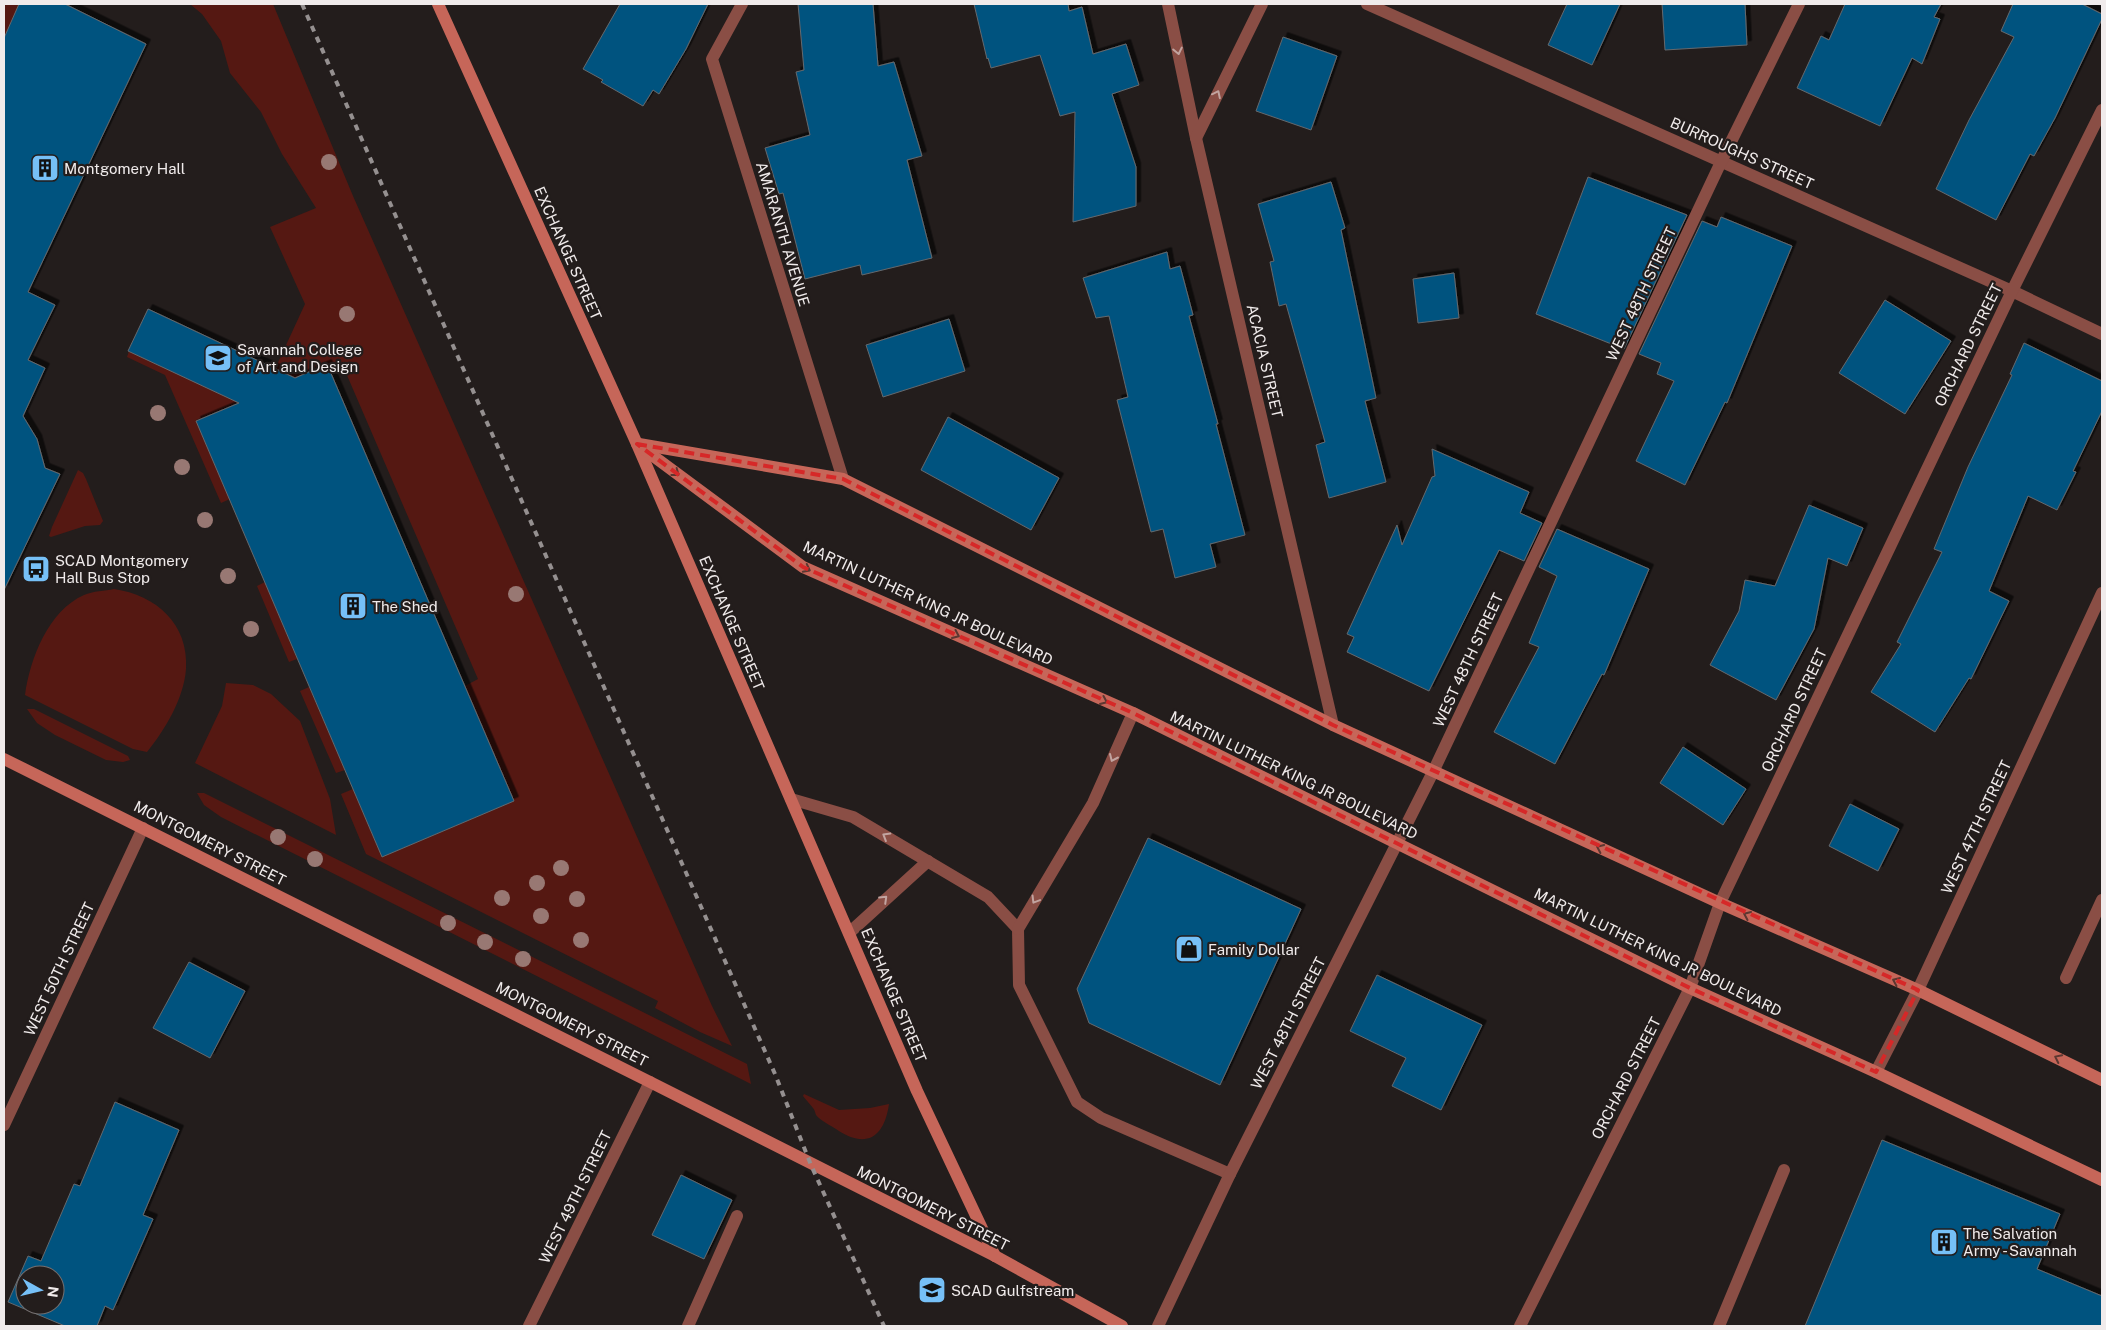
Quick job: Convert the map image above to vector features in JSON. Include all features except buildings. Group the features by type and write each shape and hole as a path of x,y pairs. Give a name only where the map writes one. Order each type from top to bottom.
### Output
{"main road":[{"name":"EXCHANGE STREET","path":"438,4 637,444 918,1091 995,1256"},
{"path":"637,444 843,480 1333,725 1720,903 1918,990 2102,1080"},
{"name":"MARTIN LUTHER KING JR BOULEVARD","path":"637,444 803,567 1133,713 1690,988 1876,1072 2102,1180"},
{"name":"MONTGOMERY STREET","path":"4,759 995,1256 1122,1326"}],"street":[{"name":"AMARANTH AVENUE","path":"742,4 712,59 843,480"},
{"name":"ACACIA STREET","path":"1168,4 1196,138 1333,725"},
{"path":"1196,138 1262,4"},
{"name":"BURROUGHS STREET","path":"1367,4 2012,291 2102,334"},
{"name":"WEST 48TH STREET","path":"1158,1326 1230,1174 1433,772 1721,162 1799,4"},
{"name":"ORCHARD STREET","path":"1520,1326 1690,988 1720,903 2012,291 2102,110"},
{"name":"WEST 47TH STREET","path":"1876,1072 1918,990 2102,593"},
{"path":"1133,713 1093,803 1018,929 1019,985 1077,1102 1101,1118 1230,1174"},
{"path":"791,799 853,817 988,897 1018,929"},
{"name":"WEST 50TH STREET","path":"4,1125 143,828"},
{"path":"849,933 928,860"},
{"path":"2066,978 2102,900"},
{"name":"WEST 49TH STREET","path":"529,1326 650,1082"},
{"path":"1719,1326 1784,1170"},
{"path":"688,1326 737,1216"}],"highlighted area":[{"path":"637,444 843,479 1333,725 1918,990 1876,1072 1690,988 1133,713 803,567"}],"shaded area":[{"path":"4,4 19,4 4,38"},
{"path":"190,4 273,4 353,196 712,1006 732,1046 700,1032 655,1008 658,1001 366,854 341,794 353,789 382,857 514,801 465,686 478,679 343,366 331,371 328,364 196,420 230,499 221,503 165,375 127,357 129,351 275,369 305,304 270,227 316,208 282,154 261,112 230,73 221,41 202,14"},
{"path":"78,470 83,473 86,479 103,521 100,525 85,526 51,537 49,536 52,527"},
{"path":"265,582 297,659 289,662 257,586"},
{"path":"114,589 129,592 156,605 176,625 182,638 186,669 182,691 167,724 147,752 133,749 25,695 27,681 36,652 51,624 60,612 71,602 84,595"},
{"path":"226,683 253,685 271,694 300,721 330,799 336,835 195,763 222,706"},
{"path":"309,687 345,770 336,773 300,691"},
{"path":"27,709 34,709 128,756 130,760 123,762 106,760 55,735 37,723"},
{"path":"197,793 204,793 747,1064 751,1084 221,817 204,805"},
{"path":"804,1094 839,1110 870,1108 889,1104 883,1125 878,1133 864,1139 846,1135 818,1117 803,1096"}],"railway":[{"path":"302,4 775,1074 811,1165 884,1326"}],"place":[{"name":"Montgomery Hall","path":"45,168"},
{"name":"Savannah College of Art and Design","path":"218,358"},
{"name":"SCAD Montgomery Hall Bus Stop","path":"36,569"},
{"name":"The Shed","path":"353,606"},
{"name":"Family Dollar","path":"1189,949"},
{"name":"The Salvation Army - Savannah","path":"1944,1242"},
{"name":"SCAD Gulfstream","path":"932,1290"}]}
